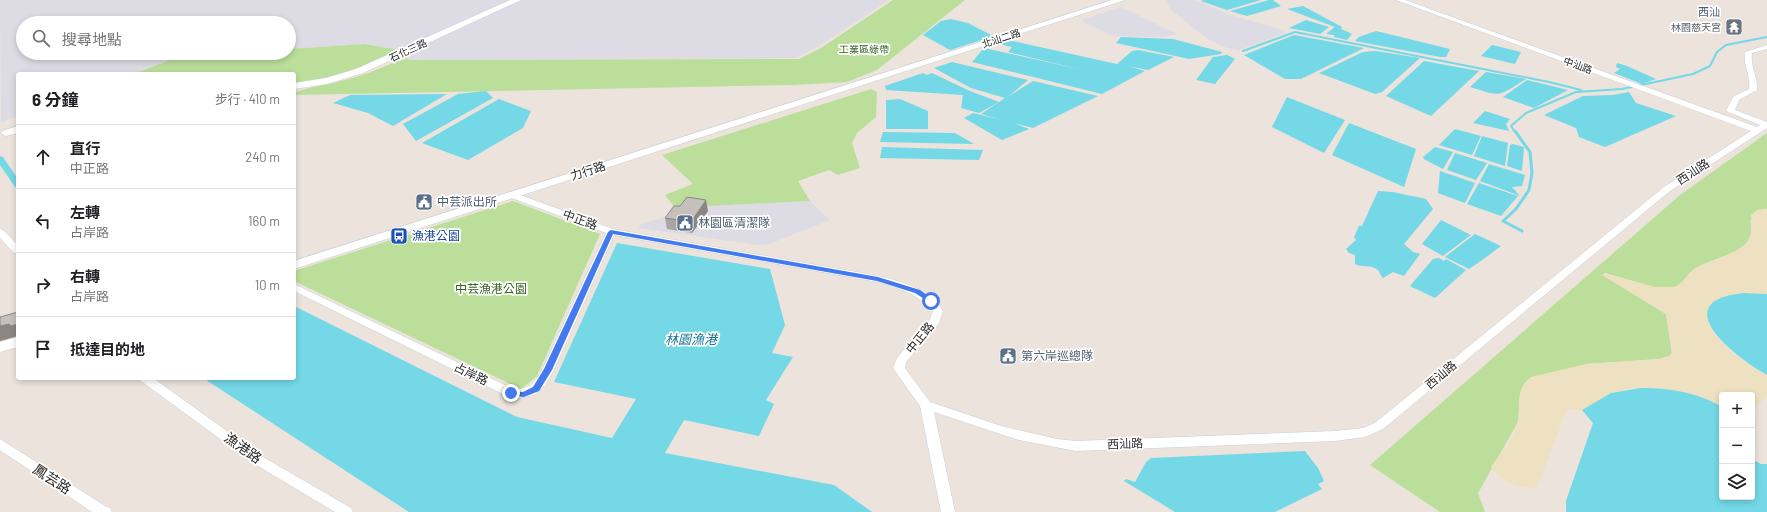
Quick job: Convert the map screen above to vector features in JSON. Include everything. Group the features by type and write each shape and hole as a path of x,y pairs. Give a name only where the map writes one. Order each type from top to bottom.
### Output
{"street":[{"name":"石化三路","path":"296,86 326,82 352,74 389,59 517,0"},
{"name":"北汕二路","path":"881,77 1121,0"},
{"name":"中汕路","path":"1399,0 1720,115 1763,126"},
{"path":"1720,115 1730,111 1736,99 1753,90 1755,82 1747,60 1749,52 1767,47"},
{"name":"力行路","path":"296,264 881,77"},
{"path":"1730,111 1763,126"},
{"name":"西汕路","path":"926,405 1024,438 1051,444 1076,446 1335,436 1365,432 1379,426 1667,189 1763,126"},
{"path":"3,134 16,130"},
{"name":"中正路","path":"512,195 611,232 878,279 917,292 931,301 938,311 935,320 901,361 899,368 926,405 948,512"},
{"path":"0,232 16,250"},
{"name":"占岸路","path":"296,288 511,393 524,395 536,389 548,370 611,232"},
{"path":"0,347 16,343"},
{"name":"漁港路","path":"148,380 258,460 346,512"},
{"name":"鳳芸路","path":"0,444 48,477 101,511 105,512"}],"shaded area":[{"path":"0,0 889,0 819,46 796,58 409,60 399,50 366,44 296,49 296,16 16,16 16,60 170,60 137,72 16,72 16,117 1,122"},
{"path":"1166,0 1195,0 1230,15 1283,30 1286,33 1239,50 1227,48 1206,38 1170,9"},
{"path":"1121,7 1177,34 1163,37 1113,36 1081,20"},
{"path":"810,201 830,220 769,244 758,245 638,228 641,224 679,213 690,207"}],"green space":[{"name":"工業區綠帶","path":"893,0 965,0 877,70 847,82 793,85 296,95 296,92 306,89 361,76 406,57 409,60 799,59 821,48"},
{"path":"365,44 399,50 348,71 296,84 296,72 138,72 170,60 296,60 296,49"},
{"path":"871,89 877,92 876,117 857,133 852,143 860,168 838,175 829,170 798,181 810,201 690,207 679,213 665,195 693,184 662,155"},
{"path":"1767,133 1767,209 1762,209 1750,221 1752,231 1749,240 1733,252 1694,269 1682,282 1672,288 1652,287 1605,273 1603,275 1666,314 1672,353 1669,356 1659,359 1586,364 1520,393 1518,422 1478,493 1485,512 1440,512 1370,465 1680,195"},
{"name":"中芸漁港公園","path":"513,201 600,234 537,376 521,389 296,282 296,270"}],"sand":[{"path":"1767,209 1767,294 1738,293 1724,297 1713,306 1709,316 1710,326 1716,337 1736,356 1767,375 1767,396 1755,407 1755,392 1719,392 1719,405 1697,396 1668,389 1638,388 1612,393 1590,407 1582,410 1567,409 1537,488 1511,483 1496,473 1491,467 1507,445 1517,427 1521,391 1523,386 1531,377 1586,364 1659,359 1669,356 1672,353 1666,314 1602,275 1605,273 1655,287 1677,287 1694,269 1740,249 1746,244 1751,234 1751,215 1757,210"}],"water":[{"path":"1261,0 1227,10 1201,1"},
{"path":"1273,0 1281,6 1247,16 1230,11"},
{"path":"1303,6 1352,34 1347,40 1334,37 1334,35 1326,34 1335,27 1287,9"},
{"path":"951,19 968,23 991,35 991,37 950,50 923,35 941,21"},
{"path":"1306,20 1329,27 1320,34 1289,28"},
{"path":"1376,31 1450,49 1446,57 1440,57 1355,41 1359,37"},
{"path":"1294,35 1364,48 1301,79 1285,79 1244,55"},
{"path":"1121,37 1173,39 1222,52 1221,54 1189,59 1116,43"},
{"path":"1013,41 1117,64 1132,51 1138,50 1174,57 1148,70 1128,66 1145,71 1102,94 972,62 984,48 1083,70 1008,52 1012,47 999,44"},
{"path":"1492,45 1521,52 1515,64 1481,56"},
{"path":"1376,51 1420,58 1382,92 1375,94 1319,73 1363,52"},
{"path":"1227,55 1235,59 1215,84 1196,80 1213,57"},
{"path":"1424,61 1479,71 1431,116 1386,96"},
{"path":"952,62 1028,80 1009,96 1033,81 1098,96 1033,128 1014,123 1029,129 1002,140 964,118 973,113 1002,120 981,114 1005,98 971,88 934,68"},
{"path":"1617,63 1656,79 1642,84 1614,73 1620,69 1616,67"},
{"path":"1486,72 1526,79 1499,94 1470,87"},
{"path":"923,73 927,75 932,73 970,91 999,102 979,113 961,108 963,95 886,90 885,86"},
{"path":"1527,80 1568,90 1534,108 1503,97"},
{"path":"486,91 493,98 416,141 403,124 458,94"},
{"path":"1629,92 1636,103 1676,116 1605,147 1579,137 1576,128 1544,115 1583,96 1613,95"},
{"path":"447,94 393,126 368,113 333,103 350,95"},
{"path":"1287,97 1345,120 1324,153 1272,127"},
{"path":"499,99 531,111 523,128 468,160 422,143"},
{"path":"900,99 928,111 928,129 886,129 886,100"},
{"path":"1485,111 1510,119 1506,124 1509,131 1473,123"},
{"path":"1349,123 1416,149 1404,187 1332,155"},
{"path":"1455,129 1481,136 1472,155 1439,145"},
{"path":"883,132 955,133 974,144 880,142"},
{"path":"1482,136 1508,143 1505,166 1474,156"},
{"path":"1513,144 1524,147 1522,171 1507,166 1510,145"},
{"path":"882,147 983,150 979,160 880,158"},
{"path":"1435,147 1453,152 1443,169 1424,159 1423,157"},
{"path":"1455,153 1487,163 1476,180 1447,170"},
{"path":"1489,164 1525,175 1522,186 1512,187 1520,196 1480,181"},
{"path":"1440,171 1475,183 1465,203 1438,193"},
{"path":"1479,183 1518,196 1501,216 1467,204"},
{"path":"1378,191 1393,192 1426,199 1433,209 1404,244 1413,252 1420,254 1404,276 1393,272 1383,278 1379,271 1375,268 1355,264 1355,255 1349,253 1346,249 1356,240 1354,237 1359,226 1362,226"},
{"path":"1441,220 1471,235 1443,256 1422,244"},
{"path":"1475,234 1501,246 1469,269 1445,257"},
{"name":"林園漁港","path":"617,243 770,269 785,325 772,353 793,357 766,400 774,404 759,436 684,420 665,453 834,485 872,512 409,512 206,380 296,380 296,307 517,417 612,438 636,399 554,382"},
{"path":"1439,258 1444,261 1446,259 1466,270 1435,298 1410,286 1433,259"},
{"path":"1744,293 1767,294 1767,375 1739,356 1725,344 1714,331 1708,318 1709,307 1720,298"},
{"path":"1641,388 1672,390 1693,394 1719,405 1719,500 1755,500 1755,461 1761,464 1767,464 1767,512 1566,512 1566,501 1593,423 1582,410 1611,393"},
{"path":"1305,451 1318,468 1324,481 1318,484 1322,489 1275,512 1175,512 1124,481 1126,479 1135,482 1146,462 1151,458"}],"building":[{"path":"687,197 706,200 691,222 665,218 674,206 680,206"},
{"path":"16,313 16,325 0,326 0,317"}],"waterway":[{"path":"1243,51 1295,32 1549,82 1581,90"},
{"path":"1515,132 1511,126 1526,113 1576,92 1622,89 1693,74 1710,66 1717,52 1726,45 1767,37"},
{"path":"1515,131 1530,152 1532,173 1529,190 1516,209 1503,221 1522,231"},
{"path":"0,159 16,182"}],"place":[{"name":"林園慈天宮","path":"1734,27"},
{"name":"中芸派出所","path":"424,202"},
{"name":"林園區清潔隊","path":"685,223"},
{"name":"漁港公園","path":"399,236"},
{"name":"第六岸巡總隊","path":"1008,356"}],"district":[{"name":"西汕","path":"1709,12"}],"route":[{"path":"511,393 524,395 536,389 548,370 611,232 878,279 917,292 931,301"}]}
